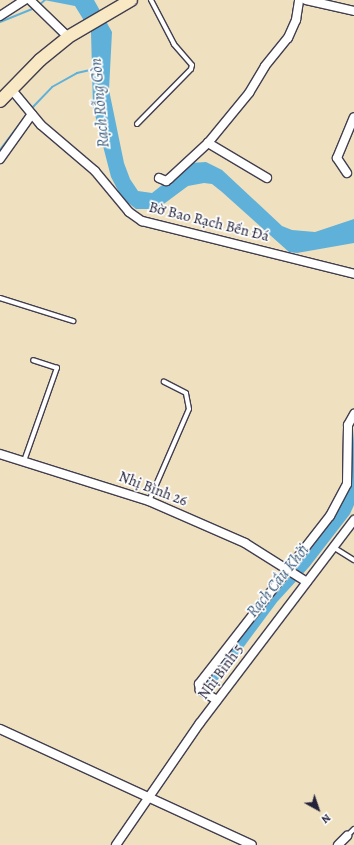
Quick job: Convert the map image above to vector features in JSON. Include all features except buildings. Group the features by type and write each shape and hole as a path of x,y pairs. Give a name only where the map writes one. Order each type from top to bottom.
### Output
{"street":[{"path":"0,16 25,0"},
{"path":"0,101 40,60 68,37 80,28 131,0"},
{"path":"159,178 169,179 208,144 250,93 265,66 288,38 296,20 299,0"},
{"path":"306,0 354,11"},
{"path":"32,1 68,37"},
{"name":"Bờ Bao Rạch Bến Đá","path":"12,90 30,113 95,171 129,212 142,221 354,274"},
{"path":"0,159 30,113"},
{"path":"347,174 337,158 354,116"},
{"path":"208,144 267,178"},
{"path":"217,700 200,690 199,684 330,516 347,484 348,424 354,414"},
{"name":"Nhị Bình 26","path":"0,454 149,501 245,543 305,580"},
{"name":"Nhị Bình 5","path":"116,845 217,700 305,580 354,520"},
{"path":"0,729 252,845"},
{"path":"338,845 347,836"}],"lane":[{"path":"137,124 191,69 192,65 174,44 151,0"},
{"path":"0,298 73,321"},
{"path":"24,461 57,368 33,360"},
{"path":"149,501 189,409 186,393 164,382"},
{"path":"333,547 354,560"},
{"path":"347,836 354,829"}],"water":[{"name":"Rạch Rỗng Gòn","path":"44,0 94,0 112,32 109,90 124,163 130,179 138,191 152,193 190,163 206,162 222,170 282,226 292,230 315,232 354,219 354,243 297,253 289,252 212,184 204,183 188,186 157,209 136,209 122,198 111,177 93,107 91,32 75,6"},
{"path":"354,428 354,505 350,514 309,567 277,602 234,660 210,689 206,690 202,681 267,604 335,514 346,496 350,484"}],"waterway":[{"path":"38,6 45,0"},
{"path":"0,22 35,8"},
{"name":"Rạch Rỗng Gòn","path":"31,109 52,87 77,73 95,69"},
{"path":"0,150 28,113"}],"water label":[{"name":"Rạch Cầu Khởi","path":"278,581"}]}
